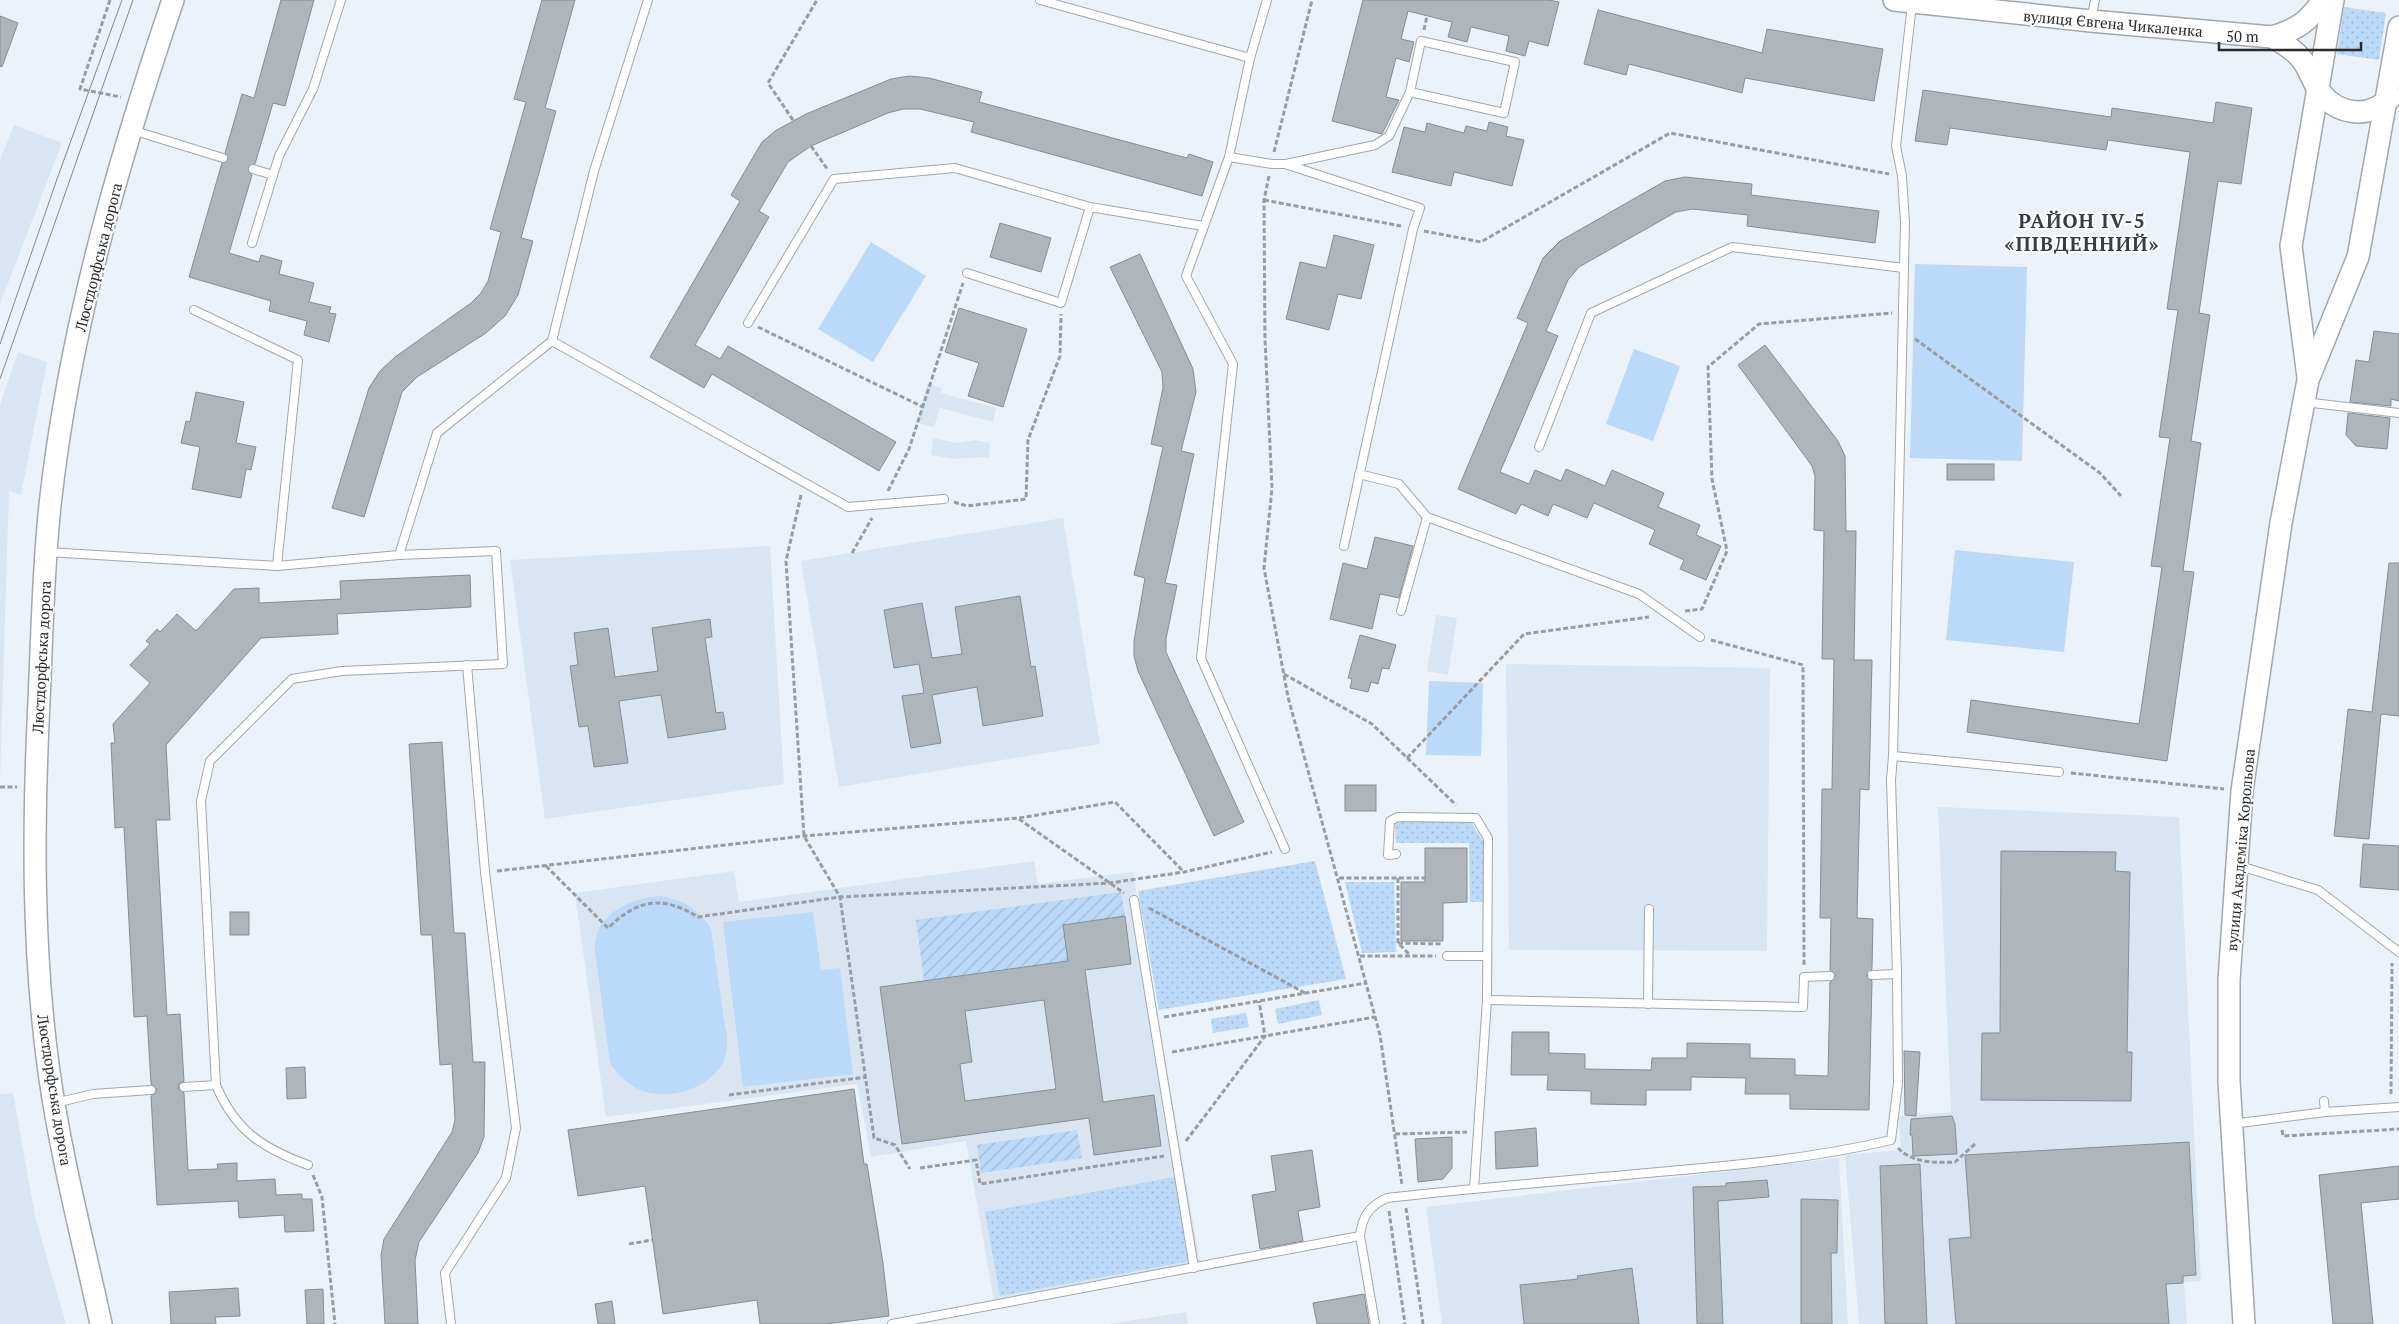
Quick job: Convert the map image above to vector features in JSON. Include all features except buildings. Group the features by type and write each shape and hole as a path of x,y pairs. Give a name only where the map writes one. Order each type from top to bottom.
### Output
{"main road":[{"name":"Люстдорфська дорога","path":"101,1324 55,1103 41,1002 35,870 35,786 46,552 50,504 82,309 131,130 174,0"},
{"name":"вулиця Євгена Чикаленка","path":"1903,2 2272,37 2293,31 2303,24 2324,0"},
{"name":"вулиця Академіка Корольова","path":"2308,380 2291,246 2334,0"},
{"name":"вулиця Академіка Корольова","path":"2244,1324 2231,1124 2229,980 2242,791 2281,523 2308,380 2358,257 2399,27"},
{"name":"вулиця Євгена Чикаленка","path":"2272,37 2286,45 2300,58 2310,71 2319,91"},
{"path":"2319,91 2332,103 2348,110 2365,113 2385,104 2399,84"}],"lane":[{"path":"252,243 286,140 304,111 314,90 341,0"},
{"path":"399,555 437,433 552,341 594,171 648,0"},
{"path":"1040,0 1250,58"},
{"path":"1267,0 1250,58 1229,157 1186,276 1234,364 1201,658 1285,849"},
{"path":"2091,21 2095,0"},
{"path":"1375,1324 1360,1236 1361,1224 1367,1212 1387,1198 1474,1188 1764,1163 1854,1149 1891,1140 1898,1083 1898,974 1890,780 1893,756 1904,312 1905,222 1902,176 1896,146 1903,2"},
{"path":"1229,157 1272,164 1285,164 1375,145 1389,136 1410,92 1421,42 1515,62 1504,113 1410,92"},
{"path":"131,130 223,158"},
{"path":"1285,164 1420,208 1413,229 1344,546"},
{"path":"748,323 834,179 955,168 1090,207 1203,226"},
{"path":"253,169 273,175"},
{"path":"966,273 1061,303 1090,207"},
{"path":"1540,447 1591,313 1732,247 1904,268"},
{"path":"194,310 298,360 277,566"},
{"path":"552,341 848,507 944,499"},
{"path":"2304,402 2399,413"},
{"path":"1359,474 1399,484 1427,517 1639,594 1700,637"},
{"path":"1401,611 1427,517"},
{"path":"46,552 277,566 399,555 496,551 503,664 342,671 292,679 210,761 202,801 216,1085 224,1105 238,1123 258,1141 277,1154 308,1165"},
{"path":"451,1324 445,1273 506,1178 516,1128 485,872 467,665"},
{"path":"1893,756 2059,772"},
{"path":"1396,854 1388,855 1390,821 1398,817 1476,818 1488,838 1487,1000 1474,1188"},
{"path":"2236,865 2318,890 2399,952"},
{"path":"1134,900 1194,1268"},
{"path":"1648,1004 1649,909"},
{"path":"1447,956 1487,956"},
{"path":"1872,975 1898,974"},
{"path":"1487,1000 1803,1007 1804,977 1830,976"},
{"path":"184,1087 216,1085"},
{"path":"55,1103 93,1094 151,1090"},
{"path":"2324,1100 2325,1112"},
{"path":"2231,1124 2325,1112 2395,1107"},
{"path":"892,1324 1360,1236"}],"path":[{"path":"110,0 80,89 121,98"},
{"path":"794,120 768,82 818,0"},
{"path":"1312,0 1264,200 1265,339 1272,488 1264,568 1288,697 1339,878 1380,1035 1423,1324"},
{"path":"1264,200 1481,242 1670,133 1902,176"},
{"path":"811,146 834,179"},
{"path":"852,553 909,449 966,273"},
{"path":"944,499 967,506 1026,499 1028,440 1060,356 1061,303"},
{"path":"1407,758 1524,634 1702,609 1727,551 1712,479 1708,367 1759,324 1904,312"},
{"path":"748,323 923,407"},
{"path":"1903,330 2100,473 2121,496"},
{"path":"804,482 786,561 804,836 840,897 874,1138 895,1145 910,1168"},
{"path":"1700,637 1803,666 1804,977"},
{"path":"1284,674 1372,724 1469,817"},
{"path":"2059,772 2242,791"},
{"path":"485,872 804,836 1019,818 1115,802 1184,872"},
{"path":"1019,818 1134,900 1305,993"},
{"path":"546,866 608,928 624,913 644,903 680,906 698,917 840,897 1110,883 1184,872 1285,849"},
{"path":"1339,878 1425,878"},
{"path":"1398,878 1398,943 1410,956"},
{"path":"1398,943 1444,944"},
{"path":"2392,946 2395,1107"},
{"path":"1360,956 1447,956"},
{"path":"1153,1019 1366,983"},
{"path":"920,1168 976,1160 980,1184 1175,1154 1266,1036 1259,1001"},
{"path":"1158,1055 1376,1017"},
{"path":"728,1095 866,1077"},
{"path":"2281,1118 2283,1136 2399,1129"},
{"path":"1395,1134 1478,1131"},
{"path":"1891,1140 1904,1154 1932,1163 1954,1162 1976,1143"},
{"path":"308,1165 322,1198 335,1324"},
{"path":"1387,1198 1405,1324"},
{"path":"629,1244 652,1240"}],"shaded area":[{"path":"2344,7 2386,13 2379,60 2337,54"},
{"path":"14,125 62,143 0,304 0,160"},
{"path":"871,242 926,276 873,362 818,329"},
{"path":"1915,264 2027,267 2022,461 1910,458"},
{"path":"1634,349 1680,366 1653,441 1606,424"},
{"path":"18,352 47,362 21,495 9,491 0,781 0,405"},
{"path":"927,384 942,388 941,393 996,408 993,422 940,408 934,427 917,423"},
{"path":"933,438 957,443 976,440 990,443 989,458 957,459 931,455"},
{"path":"1063,518 1100,744 839,787 801,561"},
{"path":"770,546 784,784 545,819 510,560"},
{"path":"1955,550 2074,562 2064,652 1946,640"},
{"path":"1436,615 1457,618 1448,675 1427,671"},
{"path":"1506,664 1770,668 1767,951 1509,950"},
{"path":"1429,681 1483,683 1481,756 1426,755"},
{"path":"1938,807 2179,817 2201,1281 2184,1282 2187,1324 1859,1324 1845,1155 1901,1150 1899,1116 1951,1112"},
{"path":"1401,822 1471,822 1484,842 1483,902 1470,902 1469,843 1396,843 1395,824"},
{"path":"1034,861 1038,884 1133,872 1200,1262 994,1301 966,1141 871,1157 857,1084 606,1117 575,893 734,871 739,902"},
{"path":"1315,861 1346,979 1159,1010 1138,891"},
{"path":"1345,882 1394,882 1396,952 1362,953"},
{"path":"1121,892 1125,916 1063,925 1068,961 924,981 916,920"},
{"path":"660,896 689,906 701,916 711,929 727,1042 725,1057 721,1066 706,1081 687,1090 667,1094 649,1093 634,1087 621,1077 610,1063 595,951 596,939 600,928 615,911 636,901"},
{"path":"813,912 821,970 840,968 853,1074 743,1087 723,922"},
{"path":"1319,1000 1322,1015 1278,1024 1275,1009"},
{"path":"1246,1013 1249,1027 1213,1033 1211,1019"},
{"path":"13,1093 35,1216 66,1324 0,1324 0,1094"},
{"path":"1077,1130 1082,1158 981,1173 977,1145"},
{"path":"1839,1158 1848,1324 1442,1324 1426,1207"},
{"path":"1175,1177 1190,1261 1000,1296 985,1212"},
{"path":"1186,1312 1188,1324 1109,1324"}],"tram line":[{"path":"0,344 122,0"},
{"path":"0,379 133,0"}],"district":[{"name":"РАЙОН IV-5 «ПІВДЕННИЙ»","path":"2082,232"}]}
